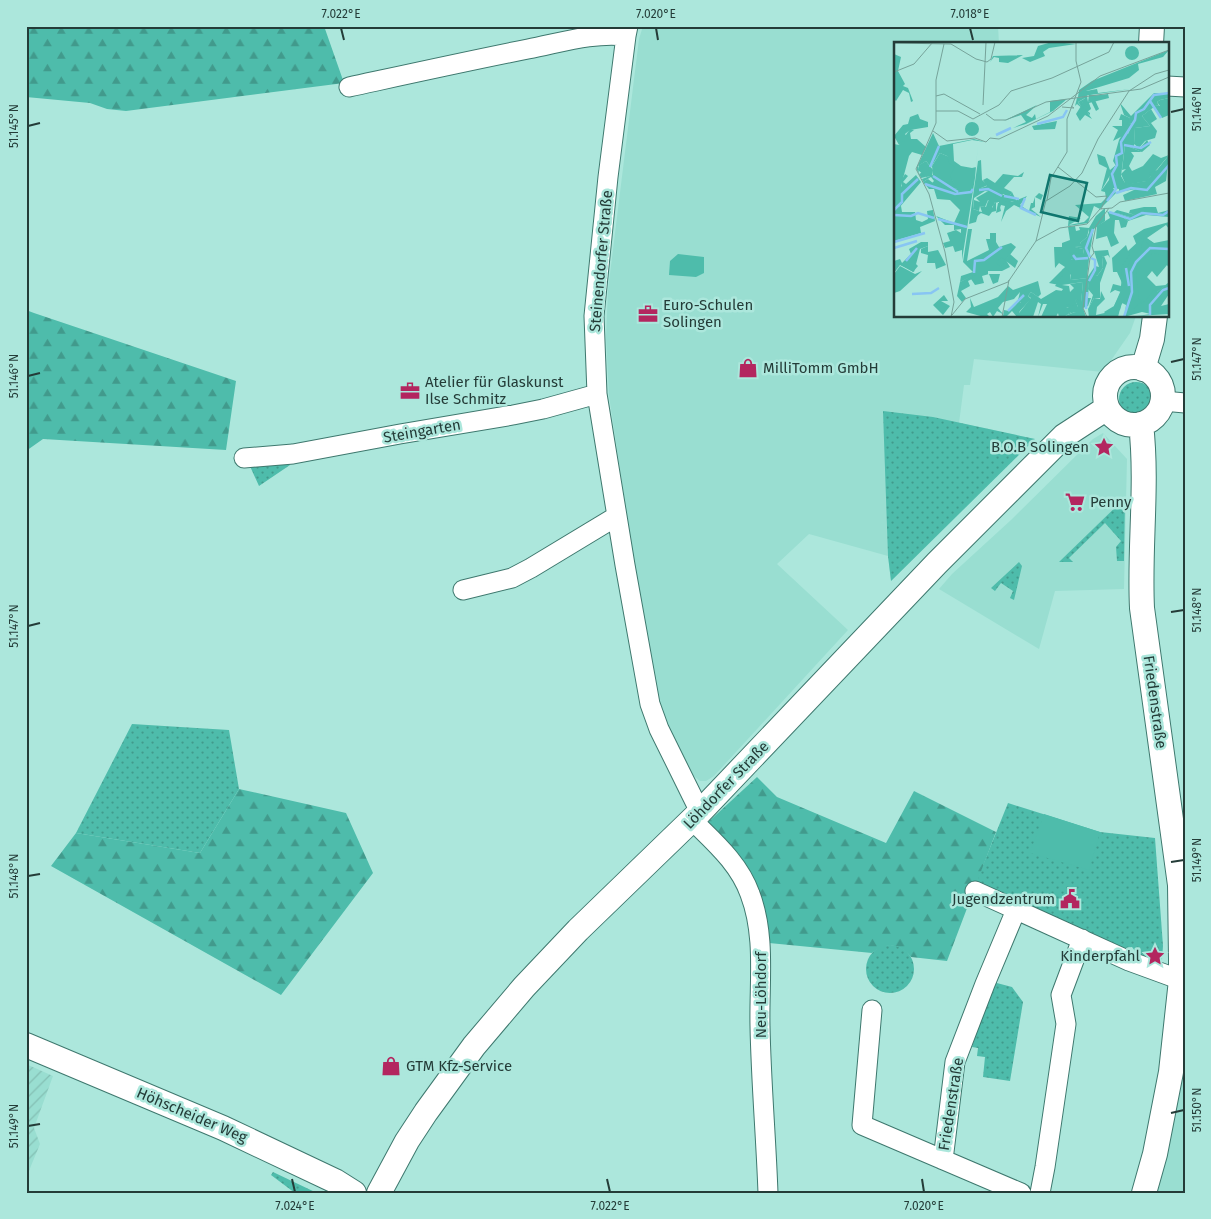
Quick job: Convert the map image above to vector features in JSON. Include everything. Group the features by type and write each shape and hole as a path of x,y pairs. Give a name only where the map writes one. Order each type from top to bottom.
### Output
{"main road":[{"path":"1151,42 1152,26"},
{"path":"1143,369 1152,339 1155,318"},
{"path":"1134,368 1143,369 1152,374 1159,381 1162,391 1174,402 1151,420 1131,425 1121,422 1113,416 1105,399 1106,390 1116,374 1124,369 1134,368"},
{"name":"Löhdorfer Straße","path":"380,1193 407,1142 426,1112 502,1012 578,930 696,816 937,563 1064,436 1108,408"},
{"name":"Friedenstraße","path":"1141,424 1144,458 1140,568 1142,608 1182,886 1181,980 1170,1072 1155,1154 1144,1193"},
{"name":"Höhscheider Weg","path":"26,1045 222,1128 326,1176 354,1193"}],"street":[{"name":"Steinendorfer Straße","path":"349,87 447,65 627,31 608,177 594,316 597,394 616,516 650,704 696,816"},
{"path":"1168,86 1185,87"},
{"name":"Steingarten","path":"244,458 293,454 513,416 597,394"},
{"path":"463,590 512,578 616,516"},
{"name":"Neu-Löhdorf","path":"696,816 739,872 750,894 758,924 761,945 760,1026 768,1193"},
{"path":"975,891 1130,961 1181,980"},
{"name":"Friedenstraße","path":"943,1160 955,1062 1016,910"},
{"path":"1040,1193 1066,1024 1061,995 1082,939"},
{"name":"Friedenstraße","path":"872,1010 862,1125 1021,1193"}],"shaded area":[{"path":"643,26 998,26 999,42 894,42 894,318 1135,318 1130,333 1103,372 974,359 970,385 964,385 959,423 1035,439 891,581 888,556 809,534 777,564 848,630 714,776 706,781 700,781 689,772 661,716 651,676 609,396 606,337 608,290 639,39"},
{"path":"1103,433 1127,459 1124,589 1055,591 1039,649 939,589 952,574 1011,520 1093,439"},
{"path":"1185,1061 1185,1193 1155,1193 1175,1118"},
{"path":"26,1064 53,1076 34,1128 40,1144 26,1178"}],"green space":[{"path":"26,26 324,26 344,83 126,111 107,109 90,103 26,97"},
{"path":"678,254 704,257 704,273 696,277 669,275 670,261"},
{"path":"26,310 236,381 226,450 43,439 26,451"},
{"path":"1136,382 1143,383 1148,387 1152,392 1152,406 1148,411 1143,415 1136,416 1129,415 1124,411 1120,406 1119,399 1120,392 1124,387 1129,383"},
{"path":"883,411 933,417 1035,439 891,581 888,556"},
{"path":"288,459 290,465 259,486 249,464"},
{"path":"1125,498 1124,561 1117,561 1116,547 1121,541 1105,523 1069,558 1073,562 1059,562"},
{"path":"1019,562 1022,566 1014,600 1010,598 1013,591 1001,583 995,591 991,588"},
{"path":"132,724 229,730 239,789 200,853 76,833"},
{"path":"757,777 777,797 886,843 914,791 996,832 947,961 911,957 902,949 892,946 882,947 872,953 769,943 755,885 705,825"},
{"path":"239,789 346,813 373,873 281,995 51,866 76,833 200,853"},
{"path":"1008,803 1100,832 1155,838 1163,946 1162,959 1159,963 1144,958 1132,947 1120,949 975,885"},
{"path":"1044,814 1100,832 1089,870 1030,853"},
{"path":"885,945 895,945 904,949 910,955 914,969 910,983 904,989 895,993 885,993 876,989 870,983 866,974 866,964 870,955 876,949"},
{"path":"993,982 1012,987 1023,1002 1010,1081 983,1077 985,1057 977,1056 978,1048 972,1047"},
{"path":"273,1172 317,1193 295,1193 271,1175"}],"place":[{"name":"Euro-Schulen Solingen","path":"648,314"},
{"name":"MilliTomm GmbH","path":"748,368"},
{"name":"Atelier für Glaskunst Ilse Schmitz","path":"410,391"},
{"name":"B.O.B Solingen","path":"1104,447"},
{"name":"Penny","path":"1075,502"},
{"name":"Jugendzentrum","path":"1070,899"},
{"name":"Kinderpfahl","path":"1155,956"},
{"name":"GTM Kfz-Service","path":"391,1066"}]}
